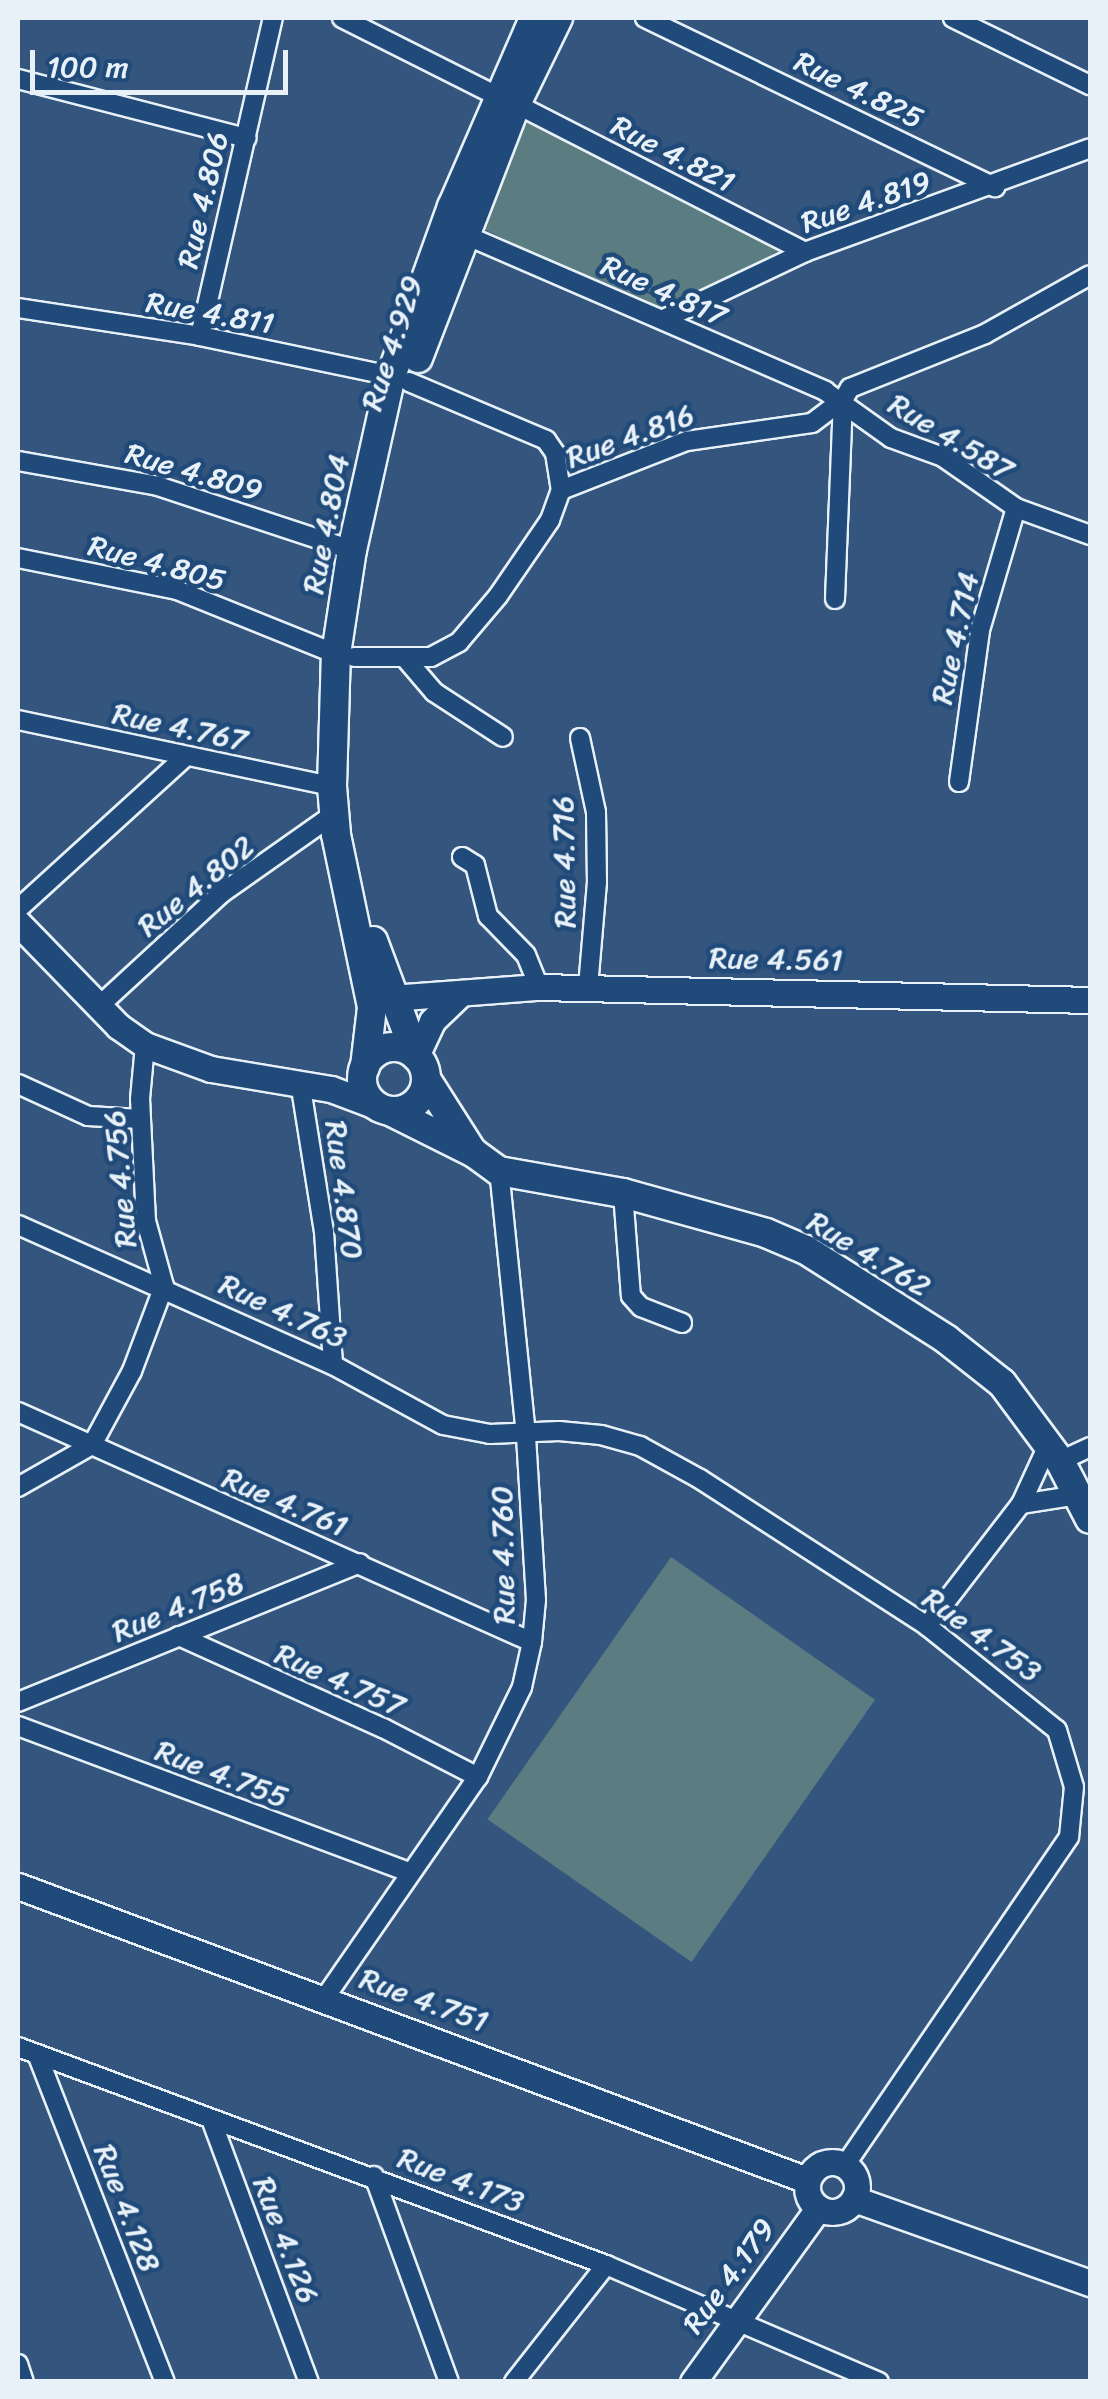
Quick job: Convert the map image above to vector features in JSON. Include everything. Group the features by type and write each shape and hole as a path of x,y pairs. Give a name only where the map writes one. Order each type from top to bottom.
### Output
{"main road":[{"name":"Rue 4.804","path":"365,1067 372,1007 334,814 332,786 352,550 400,379 507,100 534,18"},
{"name":"Rue 4.929","path":"474,1153 421,1068 391,998 364,912 349,803 345,655 374,526 400,379 463,234 507,100 558,18"},
{"path":"18,923 98,1007 145,1046 211,1069 300,1082 384,1109 474,1153"},
{"name":"Rue 4.561","path":"391,998 539,987 1090,1000"},
{"path":"365,1067 366,1094 384,1109 415,1104 432,1021 461,993"},
{"path":"300,1082 338,1077 365,1067 388,1048 421,1068"},
{"name":"Rue 4.762","path":"474,1153 499,1171 623,1193 766,1233 806,1250 976,1360 1028,1413 1085,1507"},
{"name":"Rue 4.751","path":"18,1886 807,2180"},
{"path":"827,2162 845,2165 856,2180 854,2199 838,2212 818,2208 810,2201 807,2180 827,2162"},
{"path":"854,2199 1090,2284"},
{"name":"Rue 4.179","path":"693,2382 818,2208"}],"street":[{"name":"Rue 4.806","path":"200,336 273,18"},
{"name":"Rue 4.821","path":"342,18 805,252"},
{"name":"Rue 4.825","path":"645,18 994,186"},
{"path":"953,18 1090,85"},
{"path":"18,79 246,138"},
{"name":"Rue 4.819","path":"664,319 805,252 1090,148"},
{"name":"Rue 4.817","path":"463,234 843,400"},
{"name":"Rue 4.816","path":"345,655 431,657 459,642 498,596 550,520 561,490 687,441 812,423 843,400 850,388 985,334 1090,275"},
{"name":"Rue 4.811","path":"18,308 200,336 400,379 546,440 555,453 561,490"},
{"path":"835,599 843,400"},
{"name":"Rue 4.587","path":"843,400 891,438 943,458 1016,508 1090,535"},
{"name":"Rue 4.809","path":"18,462 158,486 352,550"},
{"name":"Rue 4.714","path":"959,782 980,630 1016,508"},
{"name":"Rue 4.805","path":"18,558 177,590 345,655"},
{"path":"405,658 434,692 503,737"},
{"name":"Rue 4.767","path":"18,720 184,758 332,786"},
{"name":"Rue 4.716","path":"580,738 596,812 598,882 588,988"},
{"path":"18,910 184,758"},
{"name":"Rue 4.802","path":"98,1007 222,893 334,814"},
{"path":"462,858 475,865 488,916 526,955 539,987"},
{"name":"Rue 4.756","path":"92,1445 132,1371 164,1286 146,1221 141,1120 145,1046"},
{"name":"Rue 4.870","path":"300,1082 324,1232 334,1365"},
{"path":"18,1084 88,1116 141,1120"},
{"name":"Rue 4.760","path":"324,1999 408,1872 478,1778 522,1687 532,1642 536,1600 526,1435 499,1171"},
{"path":"623,1193 631,1296 641,1307 682,1323"},
{"name":"Rue 4.763","path":"18,1225 164,1286 334,1365 444,1425 490,1434 526,1435"},
{"name":"Rue 4.761","path":"18,1412 532,1642"},
{"name":"Rue 4.753","path":"526,1435 560,1431 601,1435 640,1446 700,1479 927,1626 1057,1730 1074,1787 1068,1837 845,2165"},
{"path":"18,1488 92,1445"},
{"path":"927,1626 1021,1504 1055,1452 1090,1447"},
{"path":"1021,1504 1085,1507"},
{"name":"Rue 4.758","path":"18,1702 360,1563"},
{"name":"Rue 4.757","path":"179,1636 383,1728 478,1778"},
{"name":"Rue 4.755","path":"18,1726 408,1872"},
{"name":"Rue 4.173","path":"18,2047 606,2265 880,2382"},
{"name":"Rue 4.128","path":"38,2054 165,2382"},
{"name":"Rue 4.126","path":"211,2119 309,2382"},
{"path":"374,2176 449,2382"},
{"path":"514,2382 606,2265"},
{"path":"18,2364 24,2382"}],"green space":[{"path":"522,113 778,251 663,315 471,223"},
{"path":"671,1557 875,1700 691,1962 487,1819"}]}
